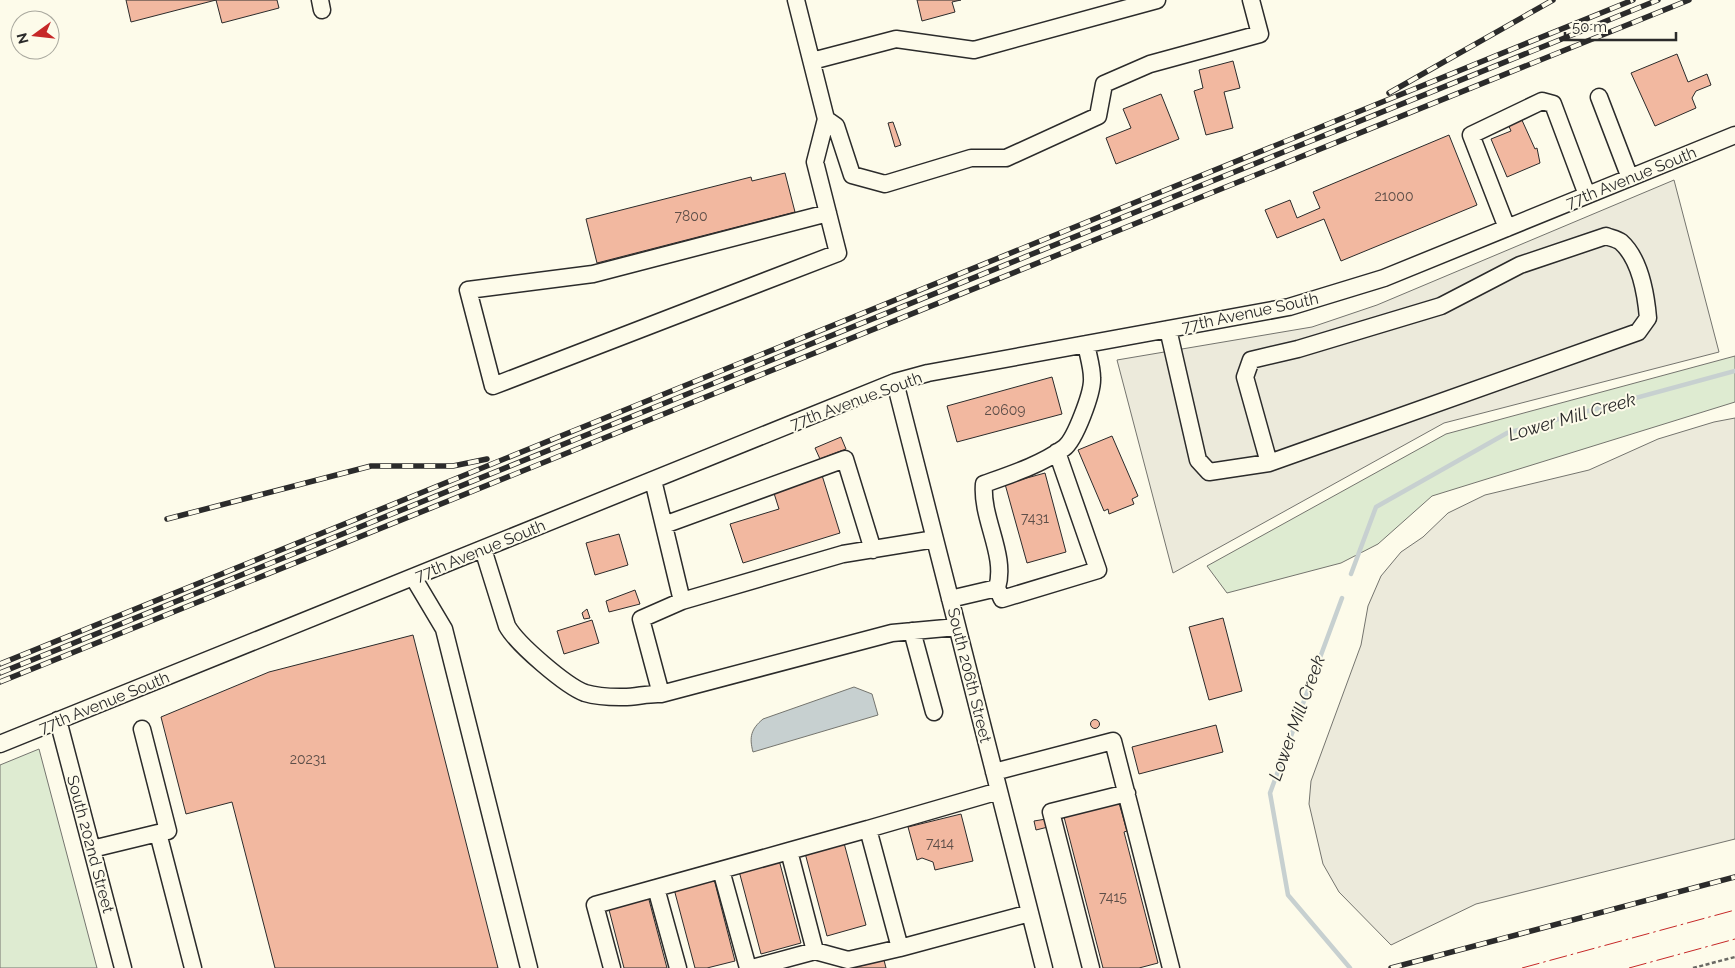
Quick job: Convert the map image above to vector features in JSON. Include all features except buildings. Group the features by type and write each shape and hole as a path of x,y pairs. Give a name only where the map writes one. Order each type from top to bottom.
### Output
{"street":[{"path":"796,0 826,119 815,162 828,213 838,253 493,386 468,290 593,274 828,213"},
{"path":"812,61 896,39 974,50 1157,0"},
{"path":"826,119 836,126 852,175 885,184 971,158 1006,158 1098,116 1104,84 1150,64 1260,34 1251,0"},
{"path":"1599,97 1630,178"},
{"path":"1507,228 1472,135 1542,101 1553,104 1587,195"},
{"name":"77th Avenue South","path":"0,744 895,382 928,374 1289,307 1327,296 1384,278 1735,135"},
{"path":"1168,329 1198,460 1209,472 1268,463 1638,332 1648,318 1646,298 1633,259 1620,242 1606,236 1520,265 1441,306 1298,349 1251,360 1245,377 1268,463"},
{"path":"1057,452 1098,570 1002,599 997,588 1001,574 983,499 984,484 1032,466 1057,452 1066,447 1082,418 1093,380 1086,344"},
{"name":"South 206th Street","path":"895,382 1044,968"},
{"path":"664,525 845,458 872,550"},
{"path":"653,480 682,601"},
{"path":"662,694 641,619 682,601 843,554 935,539"},
{"path":"483,549 507,626 513,637 565,681 585,692 603,695 620,697 648,693 662,694 892,633 957,627"},
{"path":"413,577 444,629 529,968"},
{"path":"950,599 997,588"},
{"path":"912,631 934,712"},
{"name":"South 202nd Street","path":"58,720 123,968"},
{"path":"92,849 168,831 142,729"},
{"path":"994,772 1113,741 1171,968"},
{"path":"612,968 594,905 999,791"},
{"path":"1091,968 1051,812 1127,793"},
{"path":"868,828 900,948"},
{"path":"158,833 193,968"},
{"path":"789,851 815,951"},
{"path":"721,870 750,968 815,951 848,960 1030,913"},
{"path":"656,888 678,968"}],"path":[{"path":"1693,968 1735,957"}],"green space":[{"path":"1735,356 1735,402 1432,496 1378,544 1341,563 1227,593 1207,566 1446,434"},
{"path":"39,749 97,968 0,968 0,765"}],"shaded area":[{"path":"1674,180 1719,352 1444,423 1173,573 1117,360 1312,327 1377,305"},
{"path":"1735,418 1735,839 1476,904 1391,945 1339,892 1323,864 1309,804 1311,781 1361,645 1368,606 1381,576 1401,552 1423,537 1448,513 1485,495 1589,470 1658,439 1714,422"},
{"path":"854,687 872,694 878,715 753,752 752,734 756,726 763,719"}],"waterway":[{"name":"Lower Mill Creek","path":"1351,574 1376,507 1507,433 1735,371"},
{"name":"Lower Mill Creek","path":"1342,598 1270,793 1288,895 1350,968"}],"railway":[{"path":"1389,93 1553,0"},
{"path":"0,664 1633,0"},
{"path":"0,673 1658,0"},
{"path":"0,682 1689,0"},
{"path":"167,519 371,466 453,466 487,459"},
{"path":"1391,968 1735,877"}],"power":[{"path":"1522,968 1735,910"},
{"path":"1629,968 1735,939"}]}
